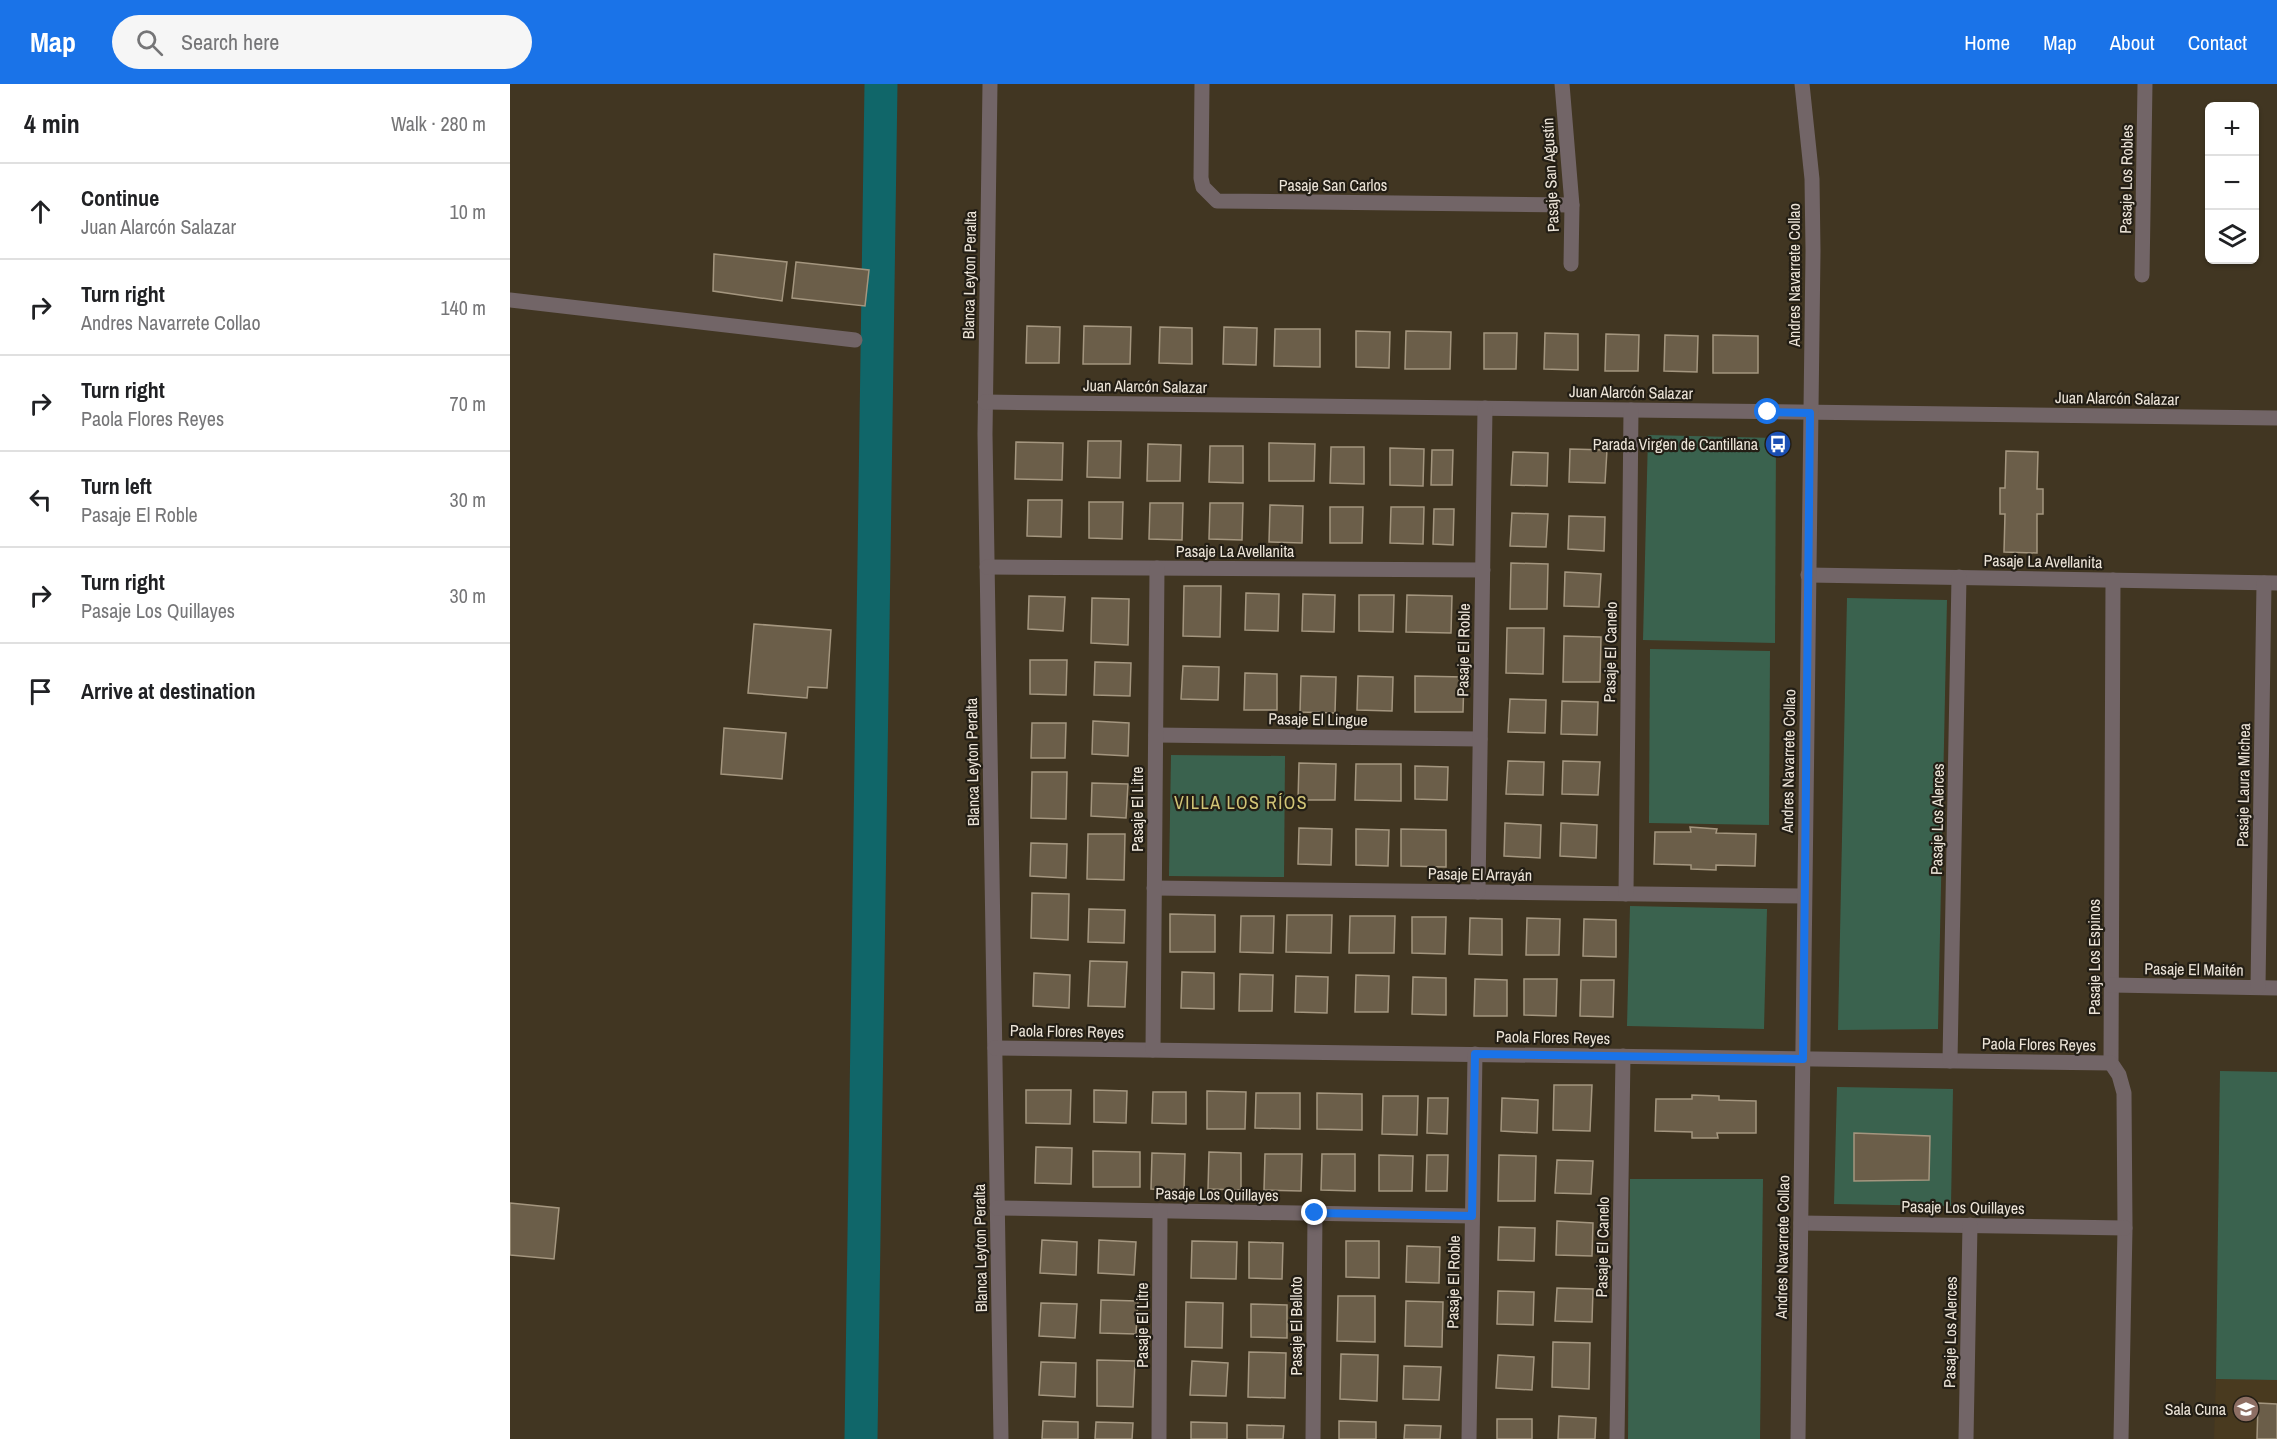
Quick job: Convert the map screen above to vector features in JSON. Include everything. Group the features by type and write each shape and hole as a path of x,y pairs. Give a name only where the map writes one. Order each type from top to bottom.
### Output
{"street":[{"name":"Blanca Leyton Peralta","path":"990,84 985,402 1001,1439"},
{"name":"Pasaje San Carlos","path":"1202,84 1201,178 1203,187 1217,201 1572,205"},
{"name":"Pasaje San Agustín","path":"1562,84 1572,205 1571,264"},
{"name":"Andres Navarrete Collao","path":"1798,1439 1813,215 1802,84"},
{"name":"Pasaje Los Robles","path":"2142,275 2145,84"},
{"path":"510,300 855,340"},
{"name":"Juan Alarcón Salazar","path":"985,402 2277,418"},
{"name":"Pasaje El Roble","path":"1478,892 1485,408"},
{"name":"Pasaje El Canelo","path":"1626,894 1631,410"},
{"name":"Pasaje La Avellanita","path":"987,567 1482,570"},
{"name":"Pasaje El Litre","path":"1153,1050 1157,568"},
{"name":"Pasaje La Avellanita","path":"1808,575 2271,583"},
{"name":"Pasaje Los Alerces","path":"1950,1061 1959,577"},
{"name":"Pasaje Los Espinos","path":"2114,580 2111,1063 2119,1075 2124,1093 2125,1228 2121,1439"},
{"name":"Pasaje Laura Michea","path":"2258,987 2271,583"},
{"name":"Pasaje El Lingue","path":"1156,735 1480,739"},
{"name":"Pasaje El Arrayán","path":"1154,888 1804,896"},
{"name":"Pasaje El Maitén","path":"2111,985 2277,988"},
{"name":"Paola Flores Reyes","path":"995,1048 2111,1063"},
{"name":"Pasaje El Roble","path":"1469,1439 1475,1054"},
{"name":"Pasaje El Canelo","path":"1617,1439 1623,1056"},
{"name":"Pasaje Los Quillayes","path":"997,1208 1472,1216"},
{"name":"Pasaje El Litre","path":"1159,1439 1161,1211"},
{"name":"Pasaje El Belloto","path":"1313,1439 1315,1213"},
{"name":"Pasaje Los Quillayes","path":"1801,1222 2125,1228"},
{"name":"Pasaje Los Alerces","path":"1966,1439 1970,1225"}],"shaded area":[{"name":"Sala Cuna","path":"2216,1379 2277,1380 2277,1439 2214,1439"}],"green space":[{"path":"1648,435 1776,438 1775,643 1643,640"},
{"path":"1847,598 1947,600 1938,1029 1838,1030"},
{"path":"1650,649 1770,651 1769,825 1649,823"},
{"path":"1171,755 1285,756 1284,877 1169,876"},
{"path":"1630,906 1767,909 1764,1029 1627,1026"},
{"path":"2220,1071 2277,1072 2277,1380 2216,1379"},
{"path":"1837,1087 1953,1089 1951,1206 1834,1204"},
{"path":"1630,1179 1763,1179 1760,1439 1628,1439"}],"building":[{"path":"714,254 787,262 782,301 713,291"},
{"path":"796,262 869,270 865,306 792,298"},
{"path":"1027,326 1060,327 1059,363 1026,363"},
{"path":"1084,326 1131,327 1130,364 1083,364"},
{"path":"1160,327 1192,328 1192,364 1159,363"},
{"path":"1224,327 1257,328 1256,365 1223,364"},
{"path":"1275,329 1320,329 1320,367 1274,366"},
{"path":"1356,331 1390,332 1389,368 1356,367"},
{"path":"1406,331 1451,332 1450,369 1405,369"},
{"path":"1484,333 1517,333 1516,369 1484,369"},
{"path":"1545,333 1578,334 1578,370 1544,369"},
{"path":"1606,334 1639,335 1638,371 1605,371"},
{"path":"1665,335 1698,336 1697,372 1664,371"},
{"path":"1713,335 1758,336 1758,373 1713,373"},
{"path":"1088,441 1121,441 1120,478 1087,477"},
{"path":"1016,442 1063,443 1062,480 1015,479"},
{"path":"1269,443 1315,444 1314,481 1269,481"},
{"path":"1148,444 1181,445 1180,481 1147,481"},
{"path":"1210,446 1243,446 1243,483 1209,482"},
{"path":"1331,447 1364,447 1364,484 1330,483"},
{"path":"1390,448 1424,449 1423,486 1390,485"},
{"path":"1570,449 1607,450 1605,483 1569,482"},
{"path":"1432,450 1453,450 1452,485 1431,485"},
{"path":"2006,451 2038,452 2037,489 2043,489 2043,514 2037,514 2037,553 2004,552 2005,514 2000,514 2000,488 2005,488"},
{"path":"1513,452 1548,453 1547,486 1511,485"},
{"path":"1028,500 1062,500 1061,537 1027,536"},
{"path":"1089,502 1123,502 1122,539 1089,538"},
{"path":"1150,503 1183,503 1182,540 1149,539"},
{"path":"1210,503 1243,503 1242,540 1209,539"},
{"path":"1270,505 1303,506 1302,543 1269,542"},
{"path":"1330,507 1363,507 1362,543 1330,543"},
{"path":"1391,507 1424,507 1423,544 1390,543"},
{"path":"1434,509 1454,509 1453,545 1433,544"},
{"path":"1512,513 1548,514 1546,547 1510,546"},
{"path":"1569,516 1605,517 1604,551 1568,549"},
{"path":"1511,563 1548,564 1547,609 1510,609"},
{"path":"1565,572 1601,574 1599,607 1564,606"},
{"path":"1184,586 1221,586 1220,637 1183,636"},
{"path":"1246,593 1279,594 1278,631 1245,630"},
{"path":"1303,594 1335,595 1334,632 1302,631"},
{"path":"1359,595 1394,595 1393,632 1359,631"},
{"path":"1407,595 1452,596 1451,633 1406,632"},
{"path":"1029,596 1065,597 1063,631 1028,629"},
{"path":"1092,598 1129,599 1128,645 1091,643"},
{"path":"754,624 831,630 827,688 808,687 807,698 748,693"},
{"path":"1507,628 1544,628 1543,674 1506,673"},
{"path":"1564,636 1601,637 1600,682 1563,682"},
{"path":"1030,660 1067,660 1066,695 1030,694"},
{"path":"1095,662 1131,663 1130,696 1094,695"},
{"path":"1183,666 1219,667 1218,700 1181,699"},
{"path":"1245,673 1277,674 1277,710 1244,710"},
{"path":"1301,676 1336,677 1335,713 1300,712"},
{"path":"1358,676 1393,677 1392,711 1357,710"},
{"path":"1415,676 1464,677 1463,712 1415,712"},
{"path":"1510,699 1546,700 1545,733 1508,732"},
{"path":"1562,701 1598,702 1597,735 1561,734"},
{"path":"1093,721 1129,723 1128,756 1092,754"},
{"path":"1032,723 1066,723 1065,758 1031,758"},
{"path":"724,728 786,733 782,779 721,774"},
{"path":"1508,761 1544,762 1543,795 1506,794"},
{"path":"1563,761 1600,762 1598,795 1562,794"},
{"path":"1299,763 1336,764 1335,800 1298,800"},
{"path":"1356,764 1401,764 1401,801 1355,800"},
{"path":"1415,766 1448,767 1447,800 1415,799"},
{"path":"1032,772 1067,772 1066,819 1031,818"},
{"path":"1092,783 1128,784 1126,818 1091,816"},
{"path":"1505,823 1541,825 1540,858 1504,856"},
{"path":"1561,823 1597,825 1596,858 1560,856"},
{"path":"1690,827 1717,829 1716,833 1756,834 1755,866 1716,865 1716,870 1691,869 1691,865 1654,864 1655,832 1691,832"},
{"path":"1299,828 1332,829 1331,865 1298,864"},
{"path":"1356,829 1389,830 1388,866 1356,865"},
{"path":"1401,829 1446,830 1446,867 1401,866"},
{"path":"1088,834 1125,834 1124,880 1087,879"},
{"path":"1031,843 1067,844 1066,878 1030,876"},
{"path":"1032,893 1069,894 1068,940 1031,938"},
{"path":"1089,909 1125,910 1124,943 1088,942"},
{"path":"1170,914 1215,915 1215,952 1170,952"},
{"path":"1287,915 1332,915 1331,953 1286,952"},
{"path":"1241,916 1274,916 1273,953 1240,952"},
{"path":"1350,916 1395,916 1394,953 1349,953"},
{"path":"1412,917 1446,917 1445,954 1412,953"},
{"path":"1470,918 1502,919 1502,955 1469,954"},
{"path":"1527,918 1560,919 1559,955 1526,955"},
{"path":"1584,919 1616,920 1616,957 1583,956"},
{"path":"1090,961 1127,962 1125,1007 1088,1006"},
{"path":"1182,972 1214,973 1214,1009 1181,1008"},
{"path":"1034,973 1070,975 1069,1008 1033,1006"},
{"path":"1240,974 1273,975 1272,1011 1239,1011"},
{"path":"1356,975 1389,976 1388,1012 1355,1012"},
{"path":"1296,976 1328,977 1327,1013 1295,1012"},
{"path":"1413,977 1446,978 1446,1015 1412,1014"},
{"path":"1475,979 1507,980 1507,1016 1474,1016"},
{"path":"1524,979 1557,979 1556,1016 1524,1015"},
{"path":"1581,980 1614,980 1613,1017 1580,1016"},
{"path":"1554,1085 1592,1085 1590,1131 1553,1130"},
{"path":"1026,1090 1071,1090 1070,1124 1026,1123"},
{"path":"1094,1090 1127,1091 1126,1123 1094,1122"},
{"path":"1207,1091 1246,1092 1245,1129 1207,1129"},
{"path":"1153,1092 1186,1092 1186,1124 1152,1123"},
{"path":"1256,1093 1300,1093 1300,1129 1255,1128"},
{"path":"1317,1093 1362,1094 1362,1130 1317,1129"},
{"path":"1692,1095 1719,1096 1719,1100 1756,1101 1756,1133 1717,1133 1718,1138 1692,1138 1692,1132 1655,1131 1656,1099 1692,1099"},
{"path":"1383,1096 1418,1096 1417,1135 1382,1134"},
{"path":"1428,1098 1448,1098 1447,1134 1427,1133"},
{"path":"1502,1098 1538,1100 1537,1133 1501,1131"},
{"path":"1854,1133 1930,1136 1929,1180 1854,1181"},
{"path":"1036,1147 1072,1148 1071,1184 1035,1183"},
{"path":"1093,1151 1140,1152 1140,1187 1093,1187"},
{"path":"1209,1152 1241,1153 1241,1190 1208,1189"},
{"path":"1152,1153 1185,1154 1184,1190 1151,1189"},
{"path":"1265,1154 1302,1154 1301,1191 1264,1190"},
{"path":"1322,1154 1355,1154 1355,1191 1321,1190"},
{"path":"1379,1155 1413,1156 1412,1191 1379,1191"},
{"path":"1427,1155 1448,1155 1447,1191 1426,1191"},
{"path":"1499,1155 1536,1156 1535,1201 1498,1201"},
{"path":"1557,1160 1593,1161 1591,1194 1555,1193"},
{"path":"510,1203 559,1208 554,1259 510,1255"},
{"path":"1557,1221 1593,1223 1592,1256 1556,1255"},
{"path":"1499,1227 1535,1228 1534,1261 1498,1260"},
{"path":"1042,1240 1077,1242 1076,1275 1040,1273"},
{"path":"1099,1240 1136,1242 1134,1275 1098,1273"},
{"path":"1192,1241 1237,1242 1236,1279 1191,1278"},
{"path":"1346,1241 1379,1241 1379,1278 1346,1277"},
{"path":"1249,1242 1283,1243 1282,1279 1249,1278"},
{"path":"1407,1246 1440,1247 1439,1283 1406,1282"},
{"path":"1557,1288 1593,1289 1592,1322 1555,1321"},
{"path":"1498,1291 1534,1292 1533,1325 1497,1324"},
{"path":"1338,1296 1375,1296 1375,1342 1337,1341"},
{"path":"1101,1300 1138,1301 1136,1334 1100,1333"},
{"path":"1406,1301 1443,1302 1442,1347 1405,1346"},
{"path":"1186,1302 1223,1303 1222,1348 1185,1347"},
{"path":"1041,1303 1077,1304 1075,1338 1039,1336"},
{"path":"1251,1304 1287,1305 1287,1338 1251,1337"},
{"path":"1553,1342 1590,1343 1589,1389 1552,1387"},
{"path":"1249,1352 1286,1353 1285,1398 1248,1397"},
{"path":"1341,1354 1378,1355 1377,1401 1340,1399"},
{"path":"1498,1355 1534,1357 1532,1390 1496,1388"},
{"path":"1097,1360 1135,1361 1133,1407 1097,1406"},
{"path":"1192,1361 1228,1363 1226,1396 1190,1395"},
{"path":"1041,1362 1076,1363 1075,1397 1039,1395"},
{"path":"1404,1366 1441,1367 1439,1400 1403,1399"},
{"path":"2258,1403 2277,1404 2277,1439 2257,1439"},
{"path":"1559,1416 1596,1418 1595,1439 1558,1439"},
{"path":"1497,1419 1532,1419 1532,1439 1497,1439"},
{"path":"1043,1421 1078,1422 1078,1439 1042,1439"},
{"path":"1339,1421 1376,1422 1376,1439 1339,1439"},
{"path":"1096,1422 1133,1423 1132,1439 1095,1439"},
{"path":"1191,1422 1227,1423 1227,1439 1191,1439"},
{"path":"1247,1425 1284,1426 1283,1439 1247,1439"},
{"path":"1405,1425 1441,1426 1440,1439 1404,1439"}],"waterway":[{"path":"861,1439 881,84"}],"place":[{"name":"Parada Virgen de Cantillana","path":"1778,444"},
{"name":"Sala Cuna","path":"2246,1409"}],"district":[{"name":"VILLA LOS RÍOS","path":"1241,802"}],"route":[{"path":"1315,1213 1472,1216 1475,1054 1803,1059 1810,413 1768,412"}]}
